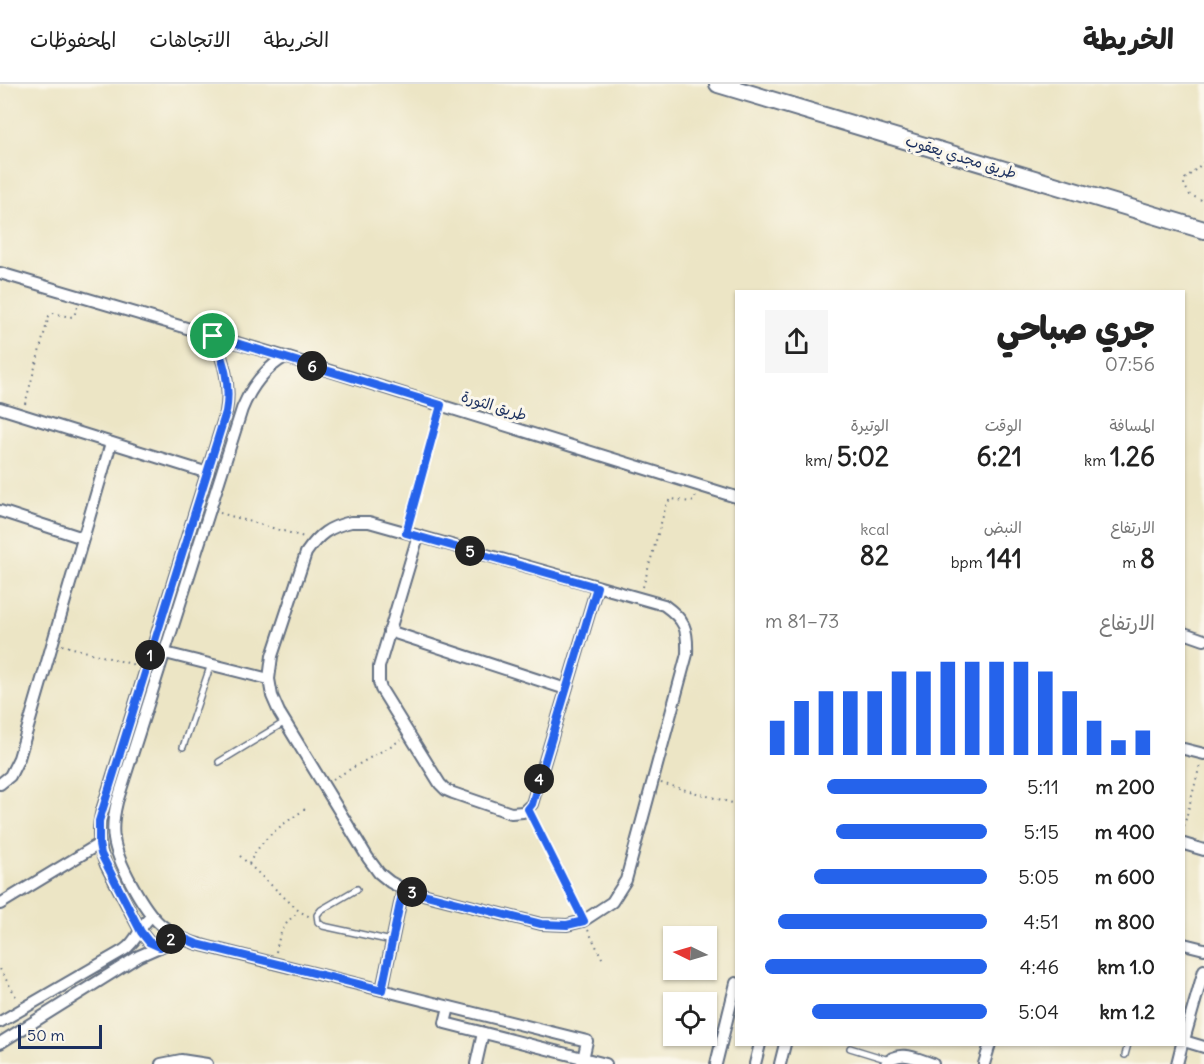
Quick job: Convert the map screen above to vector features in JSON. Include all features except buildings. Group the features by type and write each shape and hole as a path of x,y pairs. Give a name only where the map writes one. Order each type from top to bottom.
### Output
{"street":[{"name":"طريق مجدي يعقوب","path":"718,84 1204,230"},
{"name":"طريق الثورة","path":"0,273 285,357 735,496"},
{"path":"160,947 149,942 141,932 106,865 99,844 99,821 226,412 227,376 213,336"},
{"path":"285,357 268,369 254,384 240,416 115,811 113,829 119,855 139,896 152,916 174,934 197,944 587,1041 582,1061"},
{"path":"0,408 208,473"},
{"path":"226,412 240,416"},
{"path":"0,784 10,776 19,758 111,442"},
{"path":"0,511 83,538"},
{"path":"351,522 369,522 418,536 664,605 676,614 684,626 687,654 626,880 612,902 584,921 567,925 541,924 403,889 390,882 379,873 369,858 285,722 272,696 269,679 272,656 306,553 315,540 337,525 351,522"},
{"path":"418,536 379,667 379,682 435,778 446,790 511,813 523,812 532,804 597,587"},
{"path":"186,543 199,547"},
{"path":"169,597 181,601"},
{"path":"389,631 566,689"},
{"path":"1185,633 1204,640"},
{"path":"165,653 269,679"},
{"path":"124,740 135,744"},
{"path":"1185,749 1204,754"},
{"path":"0,904 99,844"},
{"path":"1185,844 1204,850"},
{"path":"382,990 403,889"},
{"path":"0,1022 124,950 135,940 145,922 152,916"},
{"path":"0,1043 139,957 168,942 174,934"},
{"path":"1185,944 1204,949"},
{"path":"1185,1029 1189,1003 1204,970"},
{"path":"716,1064 735,987"},
{"path":"449,1007 445,1023 582,1061 606,1064"},
{"path":"477,1064 483,1033"},
{"path":"1185,1042 1204,1047"},
{"path":"755,1064 760,1046"},
{"path":"780,1064 784,1046"},
{"path":"984,1064 989,1046"},
{"path":"1177,1064 1182,1046"},
{"path":"888,1062 899,1055 933,1064"},
{"path":"161,1064 181,1060 207,1064"}],"lane":[{"path":"183,747 211,664"},
{"path":"219,762 285,722"},
{"path":"357,889 318,912 317,919 320,924 392,941"},
{"path":"1125,1055 1127,1046"},
{"path":"850,1048 888,1062"}],"path":[{"path":"1203,200 1190,195 1184,185 1185,179 1204,162"},
{"path":"22,415 49,316 53,313 74,316 81,297"},
{"path":"406,533 441,405"},
{"path":"640,599 667,502 672,499 693,502 700,485"},
{"path":"211,510 315,540"},
{"path":"52,642 146,669"},
{"path":"323,785 409,735"},
{"path":"1185,822 1204,754"},
{"path":"653,781 735,804"},
{"path":"249,864 266,837 308,807"},
{"path":"528,809 604,962"},
{"path":"240,856 300,911 317,919"},
{"path":"275,964 280,933 288,921 300,911"},
{"path":"0,969 22,1008"}],"route":[{"path":"213,336 441,405 406,533 597,587 532,804 528,809 584,921 567,925 541,924 403,889 382,990 197,944 174,934 160,947 149,942 141,932 101,854 99,821 226,412 227,376 213,336"}]}
